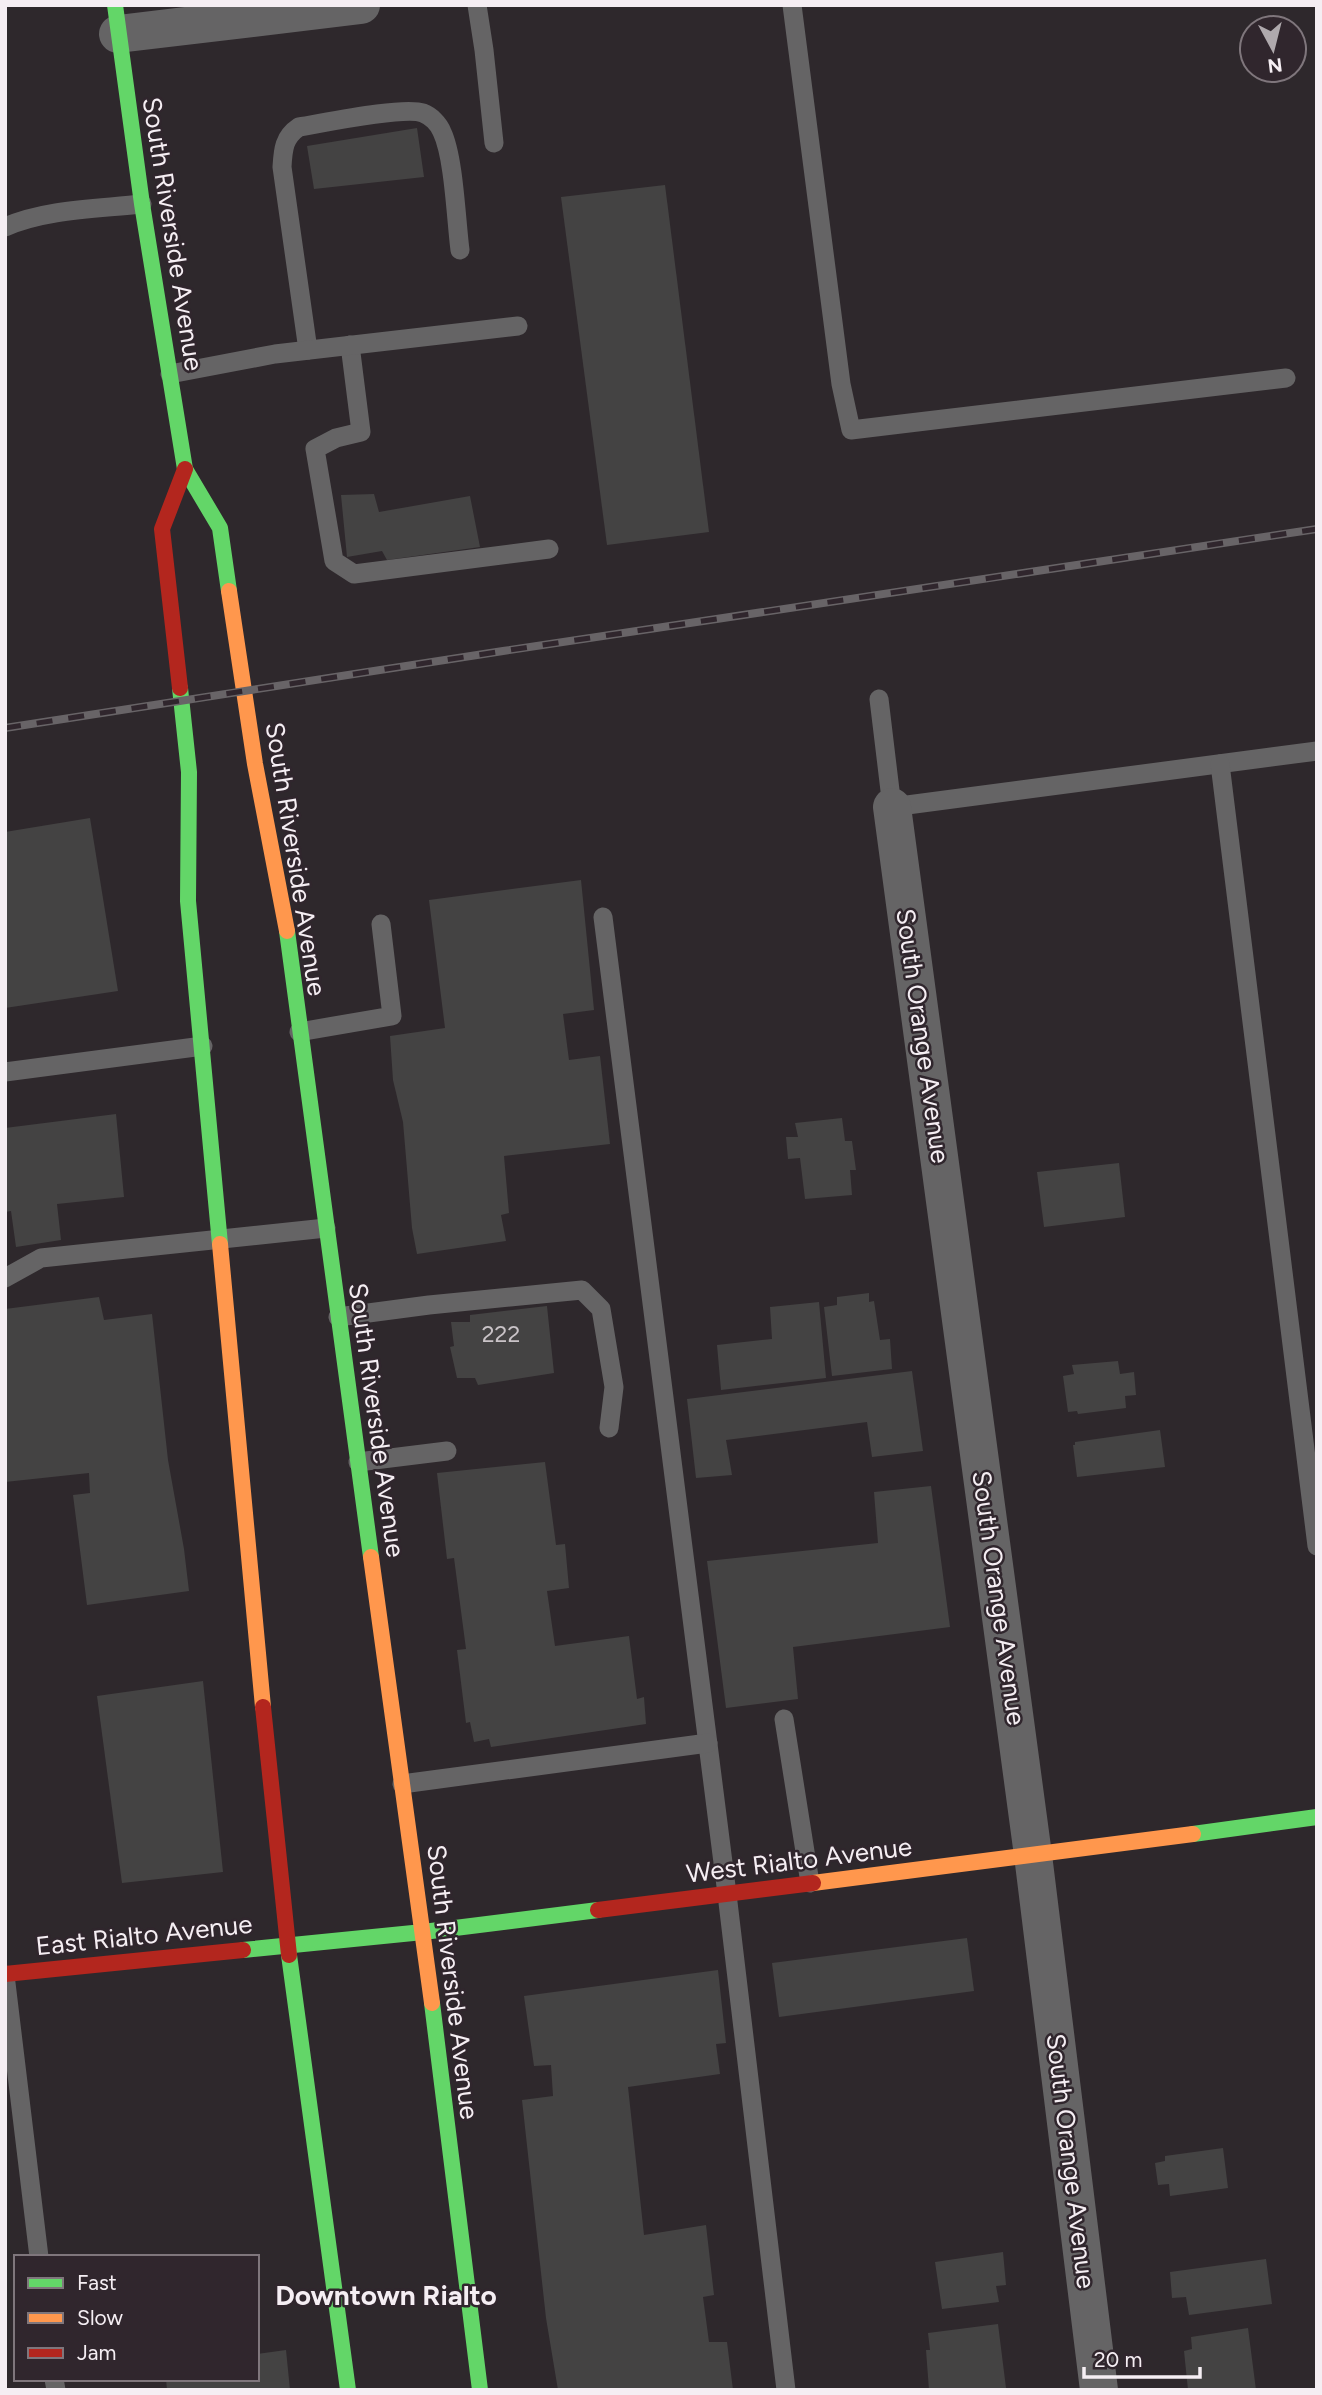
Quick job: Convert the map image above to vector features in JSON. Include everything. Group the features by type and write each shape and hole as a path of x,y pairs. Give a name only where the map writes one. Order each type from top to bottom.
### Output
{"main road":[{"name":"South Riverside Avenue","path":"117,20 142,205 185,469 220,528 255,764 285,910 299,1032 423,1932 480,2390"},
{"name":"South Riverside Avenue","path":"185,469 162,529 189,772 188,901 287,1944 348,2390"},
{"name":"West Rialto Avenue","path":"287,1944 423,1932 1033,1856 1317,1817"},
{"name":"East Rialto Avenue","path":"5,1974 287,1944"}],"street":[{"path":"117,20 361,5"},
{"name":"South Orange Avenue","path":"892,807 1033,1856 1099,2390"}],"lane":[{"path":"477,5 494,143"},
{"path":"792,5 841,384 851,430 1286,378"},
{"path":"308,350 282,167 283,147 289,133 299,127 400,111 423,113 435,121 442,132 448,158 460,250"},
{"path":"5,228 20,221 62,213 142,205"},
{"path":"170,374 308,350 518,326"},
{"path":"350,345 361,432 336,438 315,449 334,561 354,574 549,549"},
{"path":"879,699 892,807 1317,751"},
{"path":"1220,764 1317,1546"},
{"path":"603,917 727,1894 786,2390"},
{"path":"299,1032 392,1016 381,924"},
{"path":"5,1072 203,1046"},
{"path":"5,1278 41,1258 326,1228"},
{"path":"338,1317 582,1290 601,1309 614,1387 609,1428"},
{"path":"358,1462 447,1451"},
{"path":"784,1718 810,1884"},
{"path":"402,1784 708,1743"},
{"path":"5,1974 39,2255"}],"building":[{"path":"417,128 424,177 314,189 307,146"},
{"path":"665,185 709,532 607,545 561,197"},
{"path":"374,494 379,512 470,496 480,547 387,560 382,551 347,557 341,495"},
{"path":"90,818 118,991 5,1008 5,832"},
{"path":"581,880 594,1010 563,1014 569,1060 600,1056 610,1144 504,1156 509,1213 501,1215 506,1241 417,1254 412,1228 403,1122 393,1080 390,1036 445,1028 429,900"},
{"path":"116,1114 124,1197 57,1204 61,1240 16,1247 11,1211 5,1212 5,1128"},
{"path":"842,1118 845,1141 852,1141 856,1170 850,1170 852,1195 805,1199 800,1158 788,1159 786,1137 798,1137 795,1123"},
{"path":"1119,1163 1125,1217 1044,1227 1037,1172"},
{"path":"869,1293 869,1302 874,1301 880,1340 890,1339 892,1369 832,1376 824,1307 837,1305 837,1297"},
{"path":"99,1297 104,1320 152,1314 168,1460 189,1591 87,1605 73,1495 90,1493 89,1473 5,1482 5,1309"},
{"path":"819,1302 826,1378 721,1390 717,1345 772,1339 770,1307"},
{"path":"547,1306 554,1373 478,1385 475,1378 457,1378 450,1347 454,1346 451,1322 470,1322 470,1315"},
{"path":"1118,1361 1120,1374 1134,1372 1136,1395 1125,1396 1126,1408 1078,1414 1077,1411 1068,1412 1063,1376 1074,1374 1072,1365"},
{"path":"912,1371 923,1451 872,1457 867,1422 726,1440 732,1475 696,1478 687,1399"},
{"path":"1160,1430 1165,1467 1077,1477 1073,1445 1075,1442"},
{"path":"545,1462 556,1545 565,1544 569,1588 547,1591 555,1646 629,1636 637,1699 644,1697 646,1724 491,1747 489,1739 474,1742 470,1722 466,1723 457,1650 466,1649 454,1558 447,1559 437,1473"},
{"path":"931,1486 950,1627 793,1647 798,1699 726,1708 707,1561 878,1543 874,1492"},
{"path":"203,1681 223,1872 122,1883 97,1696"},
{"path":"967,1938 974,1991 779,2017 772,1963"},
{"path":"718,1970 726,2043 716,2044 720,2074 628,2087 644,2235 706,2225 714,2295 703,2297 709,2342 727,2342 733,2390 558,2390 546,2318 522,2100 553,2096 551,2065 534,2066 524,1996"},
{"path":"1223,2148 1228,2188 1170,2196 1169,2184 1158,2185 1155,2163 1165,2161 1165,2156"},
{"path":"1003,2252 1006,2285 996,2286 999,2302 942,2309 935,2262"},
{"path":"1266,2259 1272,2304 1189,2315 1186,2297 1172,2298 1170,2272"},
{"path":"998,2324 1006,2388 929,2390 926,2350 930,2350 928,2333"},
{"path":"1248,2328 1256,2390 1188,2390 1184,2351 1192,2349 1191,2337"},
{"path":"286,2350 290,2390 167,2390 166,2381 259,2381 259,2354"}],"railway":[{"path":"5,728 1317,529"}],"traffic: fast":[{"path":"115,5 142,204 185,469 220,528 229,591"},
{"path":"180,688 189,772 188,901 220,1244"},
{"path":"287,931 371,1557"},
{"path":"1193,1834 1317,1817"},
{"path":"243,1950 423,1932 598,1910"},
{"path":"289,1955 348,2390"},
{"path":"432,2003 480,2390"}],"traffic: slow":[{"path":"229,591 255,764 287,931"},
{"path":"220,1244 263,1707"},
{"path":"371,1557 432,2003"},
{"path":"813,1883 1193,1834"}],"traffic: jam":[{"path":"180,688 162,529 185,469"},
{"path":"263,1707 289,1955"},
{"path":"598,1910 813,1883"},
{"path":"5,1974 243,1950"}],"district":[{"name":"Downtown Rialto","path":"386,2295"}]}
